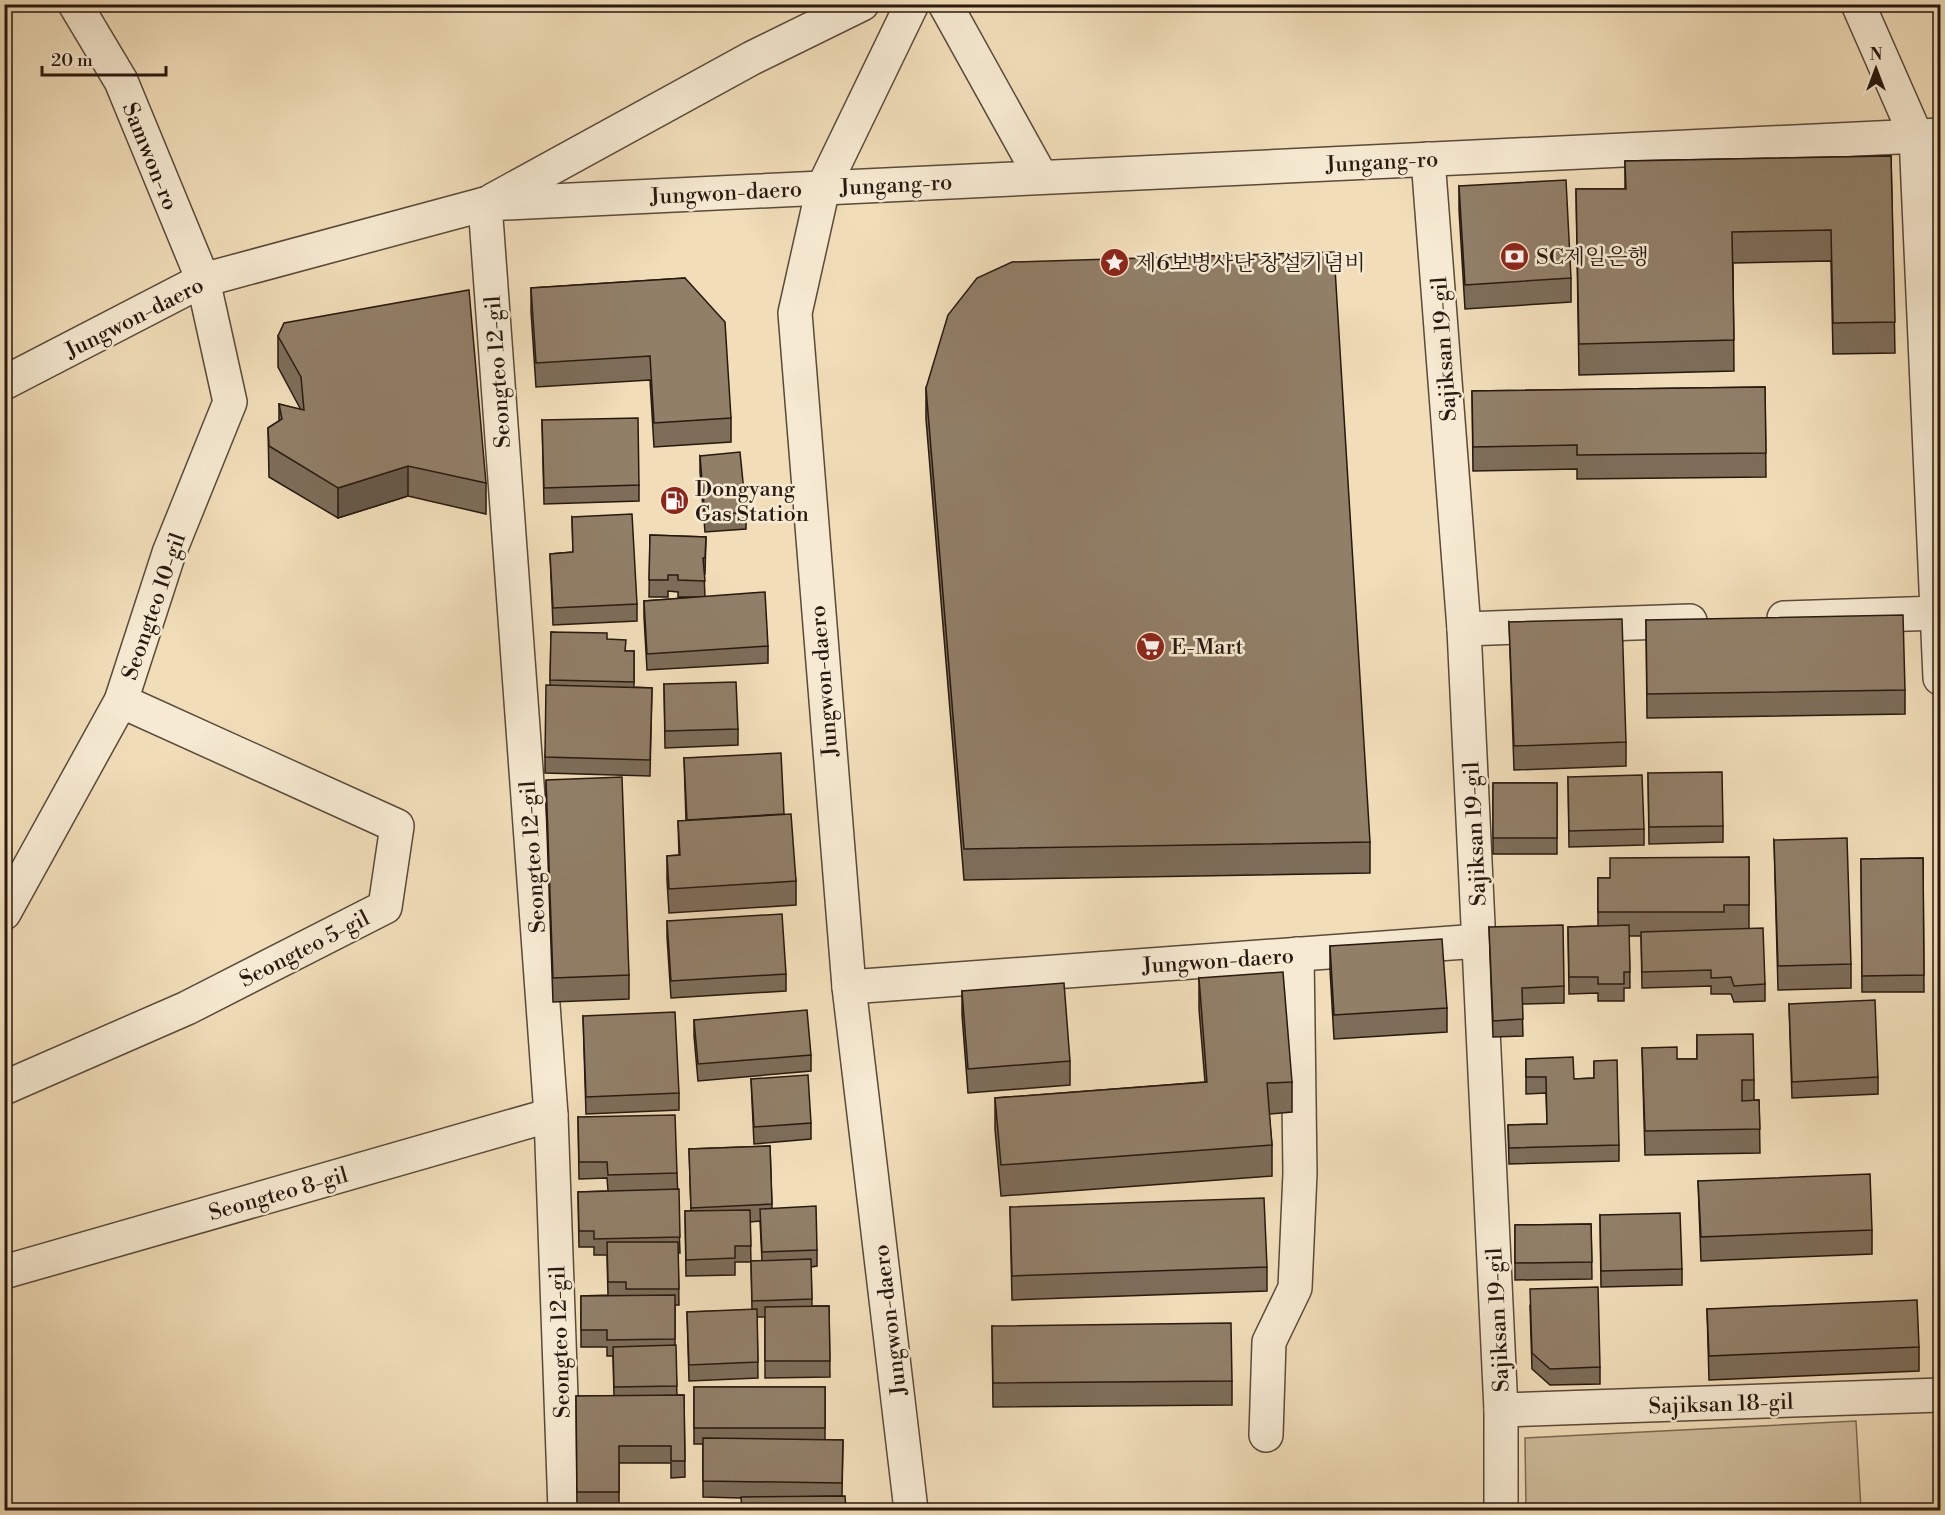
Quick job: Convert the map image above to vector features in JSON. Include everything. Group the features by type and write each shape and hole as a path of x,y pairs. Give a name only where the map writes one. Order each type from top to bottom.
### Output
{"street":[{"name":"Samwon-ro","path":"75,4 121,81 203,280"},
{"path":"485,204 752,58 862,4"},
{"path":"823,188 912,4"},
{"path":"945,4 1041,177"},
{"path":"1858,4 1928,135 1941,678"},
{"name":"Jungang-ro","path":"823,188 1928,135"},
{"name":"Sajiksan 19-gil","path":"1428,159 1464,629 1501,1410 1501,1510"},
{"name":"Jungwon-daero","path":"4,383 203,280 485,204 823,188 795,313 808,504 849,987 911,1510"},
{"name":"Seongteo 12-gil","path":"485,204 551,1114 565,1510"},
{"name":"Seongteo 10-gil","path":"4,913 121,702 169,553 230,402 203,280"},
{"path":"1759,619 1939,613"},
{"path":"1464,629 1724,620"},
{"name":"Seongteo 5-gil","path":"4,1088 187,1008 385,907 397,826 121,702"},
{"name":"Jungwon-daero","path":"849,987 1479,941"},
{"path":"1266,1435 1269,1342 1296,1288 1300,1173 1297,954"},
{"name":"Seongteo 8-gil","path":"4,1272 551,1114"},
{"name":"Sajiksan 18-gil","path":"1501,1410 1941,1395"}],"shaded area":[{"path":"1856,1421 1861,1510 1526,1510 1525,1438"}],"building":[{"path":"1891,156 1895,322 1833,323 1831,230 1732,232 1734,340 1579,344 1576,189 1626,189 1625,161"},
{"name":"SC제일은행","path":"1566,180 1571,278 1465,285 1459,186"},
{"name":"E-Mart","path":"1334,252 1370,842 964,849 926,388 948,315 977,278 1012,262"},
{"path":"685,278 725,322 731,418 654,423 650,356 536,363 531,288"},
{"path":"469,290 486,483 408,466 338,488 269,446 268,428 282,419 279,404 304,410 301,377 278,336 284,323"},
{"path":"1765,387 1766,453 1577,455 1577,445 1473,447 1472,391"},
{"path":"638,418 639,485 544,488 542,420"},
{"path":"740,452 746,512 705,516 700,456"},
{"path":"632,514 637,604 553,608 550,554 573,552 572,517"},
{"path":"650,535 706,537 705,558 703,558 705,581 678,580 678,575 668,575 668,580 649,580"},
{"path":"765,592 768,646 647,654 644,601"},
{"path":"1903,615 1905,690 1647,694 1646,620"},
{"path":"1622,619 1626,742 1514,746 1509,622"},
{"path":"551,632 607,633 607,639 626,640 625,651 634,651 634,682 550,680"},
{"path":"736,682 738,729 665,731 664,684"},
{"path":"546,685 652,688 650,760 545,757"},
{"path":"781,753 784,814 687,820 684,758"},
{"path":"1722,772 1723,826 1649,827 1648,773"},
{"path":"1642,775 1644,829 1569,831 1568,777"},
{"path":"622,777 629,975 553,978 546,780"},
{"path":"1493,783 1557,783 1557,838 1493,838"},
{"path":"791,814 796,881 669,889 667,856 680,855 678,821"},
{"path":"1847,838 1851,964 1778,966 1774,840"},
{"path":"1749,857 1749,905 1724,905 1724,912 1598,912 1598,878 1610,878 1610,858"},
{"path":"1923,858 1924,975 1862,976 1861,859"},
{"path":"782,914 786,974 671,981 667,921"},
{"path":"1563,925 1564,986 1522,988 1523,1019 1493,1021 1489,927"},
{"path":"1629,925 1630,972 1624,972 1624,984 1598,984 1598,977 1569,977 1568,927"},
{"path":"1763,928 1765,984 1734,986 1731,977 1711,978 1711,970 1642,972 1641,932"},
{"path":"1442,939 1447,1008 1334,1015 1330,946"},
{"path":"1283,972 1292,1082 1267,1083 1272,1145 1001,1165 995,1098 1207,1082 1199,978"},
{"path":"1064,983 1070,1061 968,1069 962,991"},
{"path":"1875,1000 1878,1077 1792,1082 1789,1004"},
{"path":"807,1010 811,1055 698,1064 694,1020"},
{"path":"675,1012 679,1093 586,1097 583,1016"},
{"path":"1753,1034 1754,1080 1742,1080 1742,1101 1759,1100 1760,1129 1645,1131 1642,1048 1677,1047 1677,1059 1697,1059 1697,1035"},
{"path":"1573,1057 1574,1079 1594,1078 1594,1061 1617,1060 1619,1145 1509,1148 1508,1125 1547,1124 1546,1077 1526,1077 1526,1059"},
{"path":"808,1075 811,1123 754,1127 751,1079"},
{"path":"675,1115 677,1173 608,1175 607,1162 579,1162 578,1117"},
{"path":"770,1146 772,1204 691,1208 689,1149"},
{"path":"1870,1174 1872,1230 1701,1237 1698,1181"},
{"path":"679,1189 680,1237 594,1239 594,1231 579,1231 578,1192"},
{"path":"1264,1198 1267,1267 1012,1276 1010,1207"},
{"path":"816,1206 817,1250 762,1252 760,1209"},
{"path":"750,1210 751,1246 735,1246 735,1258 686,1260 685,1211"},
{"path":"1680,1213 1682,1269 1601,1271 1600,1215"},
{"path":"1591,1224 1592,1262 1515,1263 1515,1225"},
{"path":"607,1242 678,1242 679,1289 626,1289 626,1282 608,1282"},
{"path":"811,1259 812,1299 752,1301 751,1261"},
{"path":"1598,1287 1600,1367 1550,1369 1532,1353 1530,1289"},
{"path":"675,1295 675,1339 607,1340 607,1330 581,1330 581,1296"},
{"path":"1917,1300 1919,1347 1709,1356 1707,1309"},
{"path":"829,1306 830,1361 765,1361 765,1307"},
{"path":"757,1309 758,1362 689,1365 687,1312"},
{"path":"1231,1323 1232,1381 993,1383 992,1326"},
{"path":"676,1345 677,1386 614,1387 613,1347"},
{"path":"694,1387 825,1387 825,1428 694,1428"},
{"path":"684,1395 685,1461 671,1461 671,1446 619,1446 619,1492 577,1492 576,1396"},
{"path":"703,1438 843,1440 842,1483 703,1481"},
{"path":"845,1496 846,1510 742,1510 741,1497"},
{"path":"599,1505 695,1507 695,1510 599,1510"}],"place":[{"name":"SC제일은행","path":"1515,256"},
{"name":"제6보병사단 창설기념비","path":"1114,262"},
{"name":"Dongyang Gas Station","path":"674,501"},
{"name":"E-Mart","path":"1150,646"}]}
